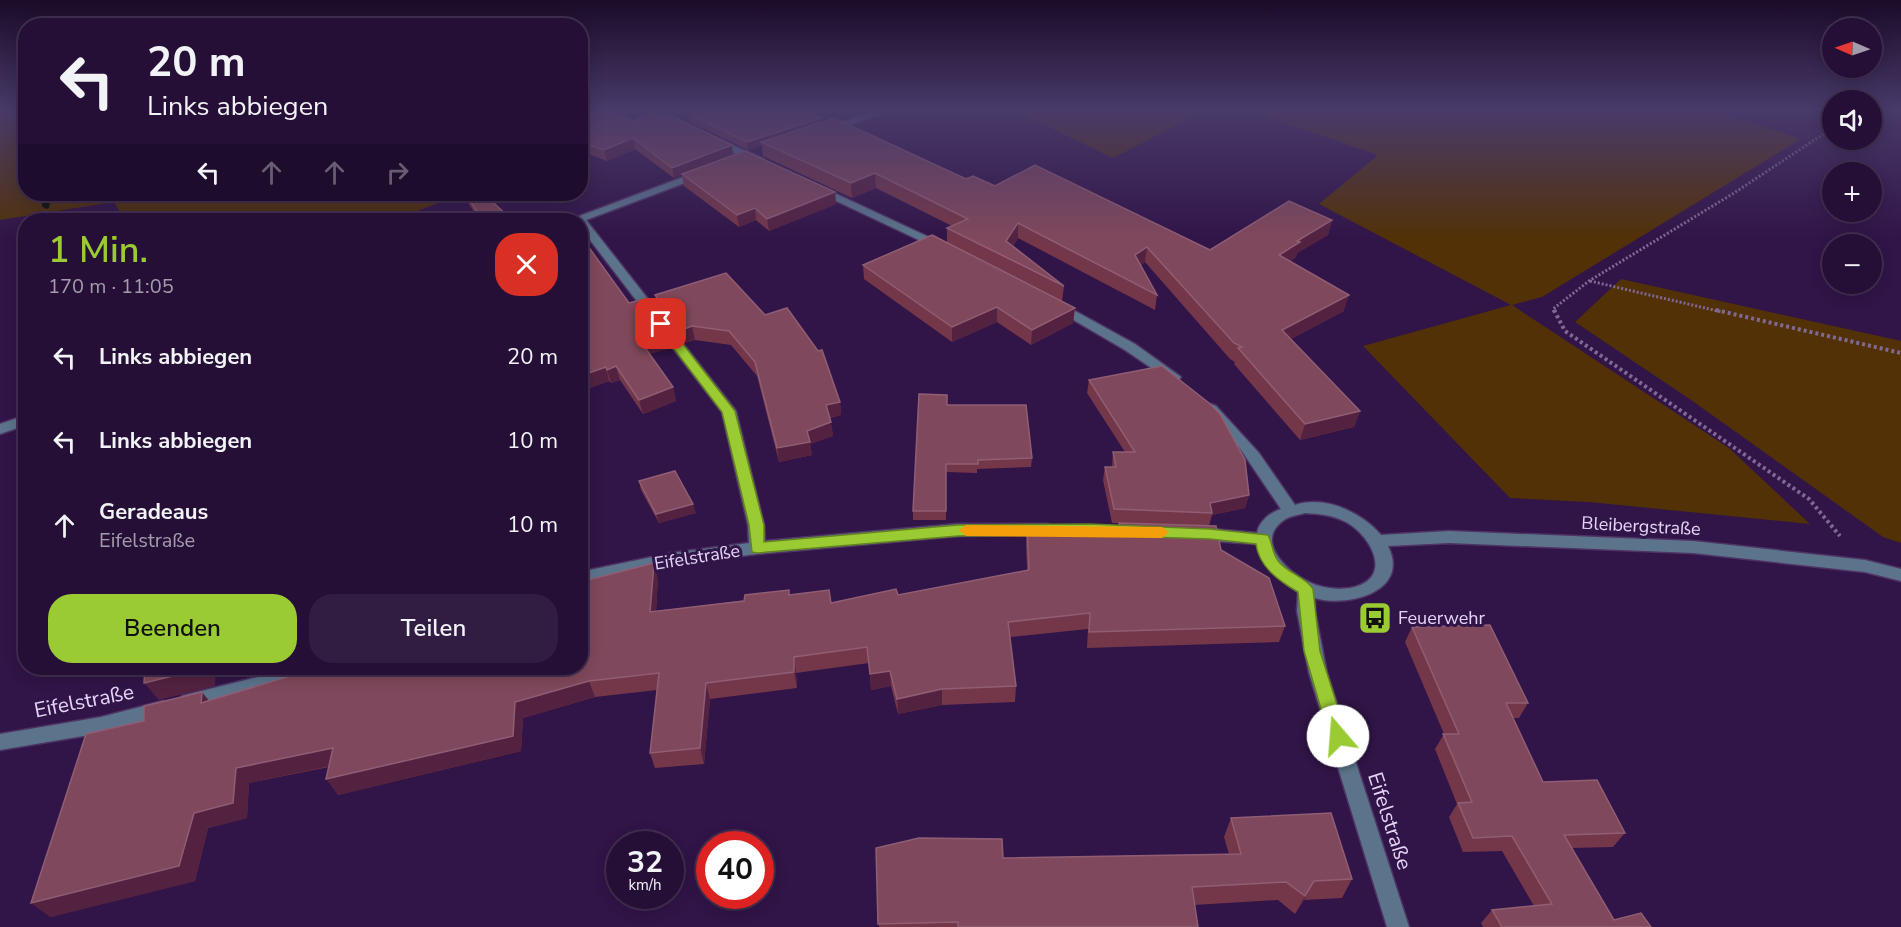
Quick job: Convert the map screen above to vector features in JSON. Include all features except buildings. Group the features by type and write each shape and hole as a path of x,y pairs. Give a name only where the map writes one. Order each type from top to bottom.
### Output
{"street":[{"path":"739,152 769,166"},
{"path":"588,216 714,168"},
{"path":"801,181 950,250"},
{"path":"588,233 729,411 756,525 757,548"},
{"path":"1042,297 1130,347 1180,381"},
{"path":"1198,397 1232,429 1266,471 1290,510"},
{"path":"0,429 18,423"},
{"path":"1305,507 1338,512 1368,529 1378,541 1384,555 1384,569 1378,582 1364,591 1347,596 1327,595 1306,589 1287,579 1265,553 1263,539 1266,526 1275,516 1290,510 1305,507"},
{"name":"Eifelstraße","path":"588,576 671,559 757,548 958,530 1065,530"},
{"path":"1185,533 1263,539"},
{"name":"Bleibergstraße","path":"1378,541 1449,537 1693,547 1865,566 1901,575"},
{"name":"Eifelstraße","path":"1306,589 1309,631 1318,673 1398,927"},
{"name":"Eifelstraße","path":"0,742 101,725 294,675"}],"path":[{"path":"1796,152 1590,281 1553,309 1566,331 1809,499 1865,566"},
{"path":"1590,281 1901,353"}],"shaded area":[{"path":"0,152 18,152 18,201 444,201 411,213 121,213 114,202 44,213 18,213 18,217 0,220"},
{"path":"1101,152 1124,152 1113,158"},
{"path":"1370,152 1779,152 1542,297 1512,305 1729,448 1810,524 1589,502 1510,498 1363,346 1511,305 1319,204 1378,155"},
{"path":"1621,279 1901,341 1901,543 1883,537 1691,400 1575,322"}],"waterway":[{"path":"46,201 46,206"}],"slow traffic":[{"path":"966,530 1162,532"}],"place":[{"name":"Feuerwehr","path":"1375,618"}],"route":[{"path":"661,324 729,411 756,525 757,548 958,530 1089,530 1210,534 1263,539 1265,553 1274,566 1287,579 1306,589 1306,611 1312,651 1338,736"}]}
